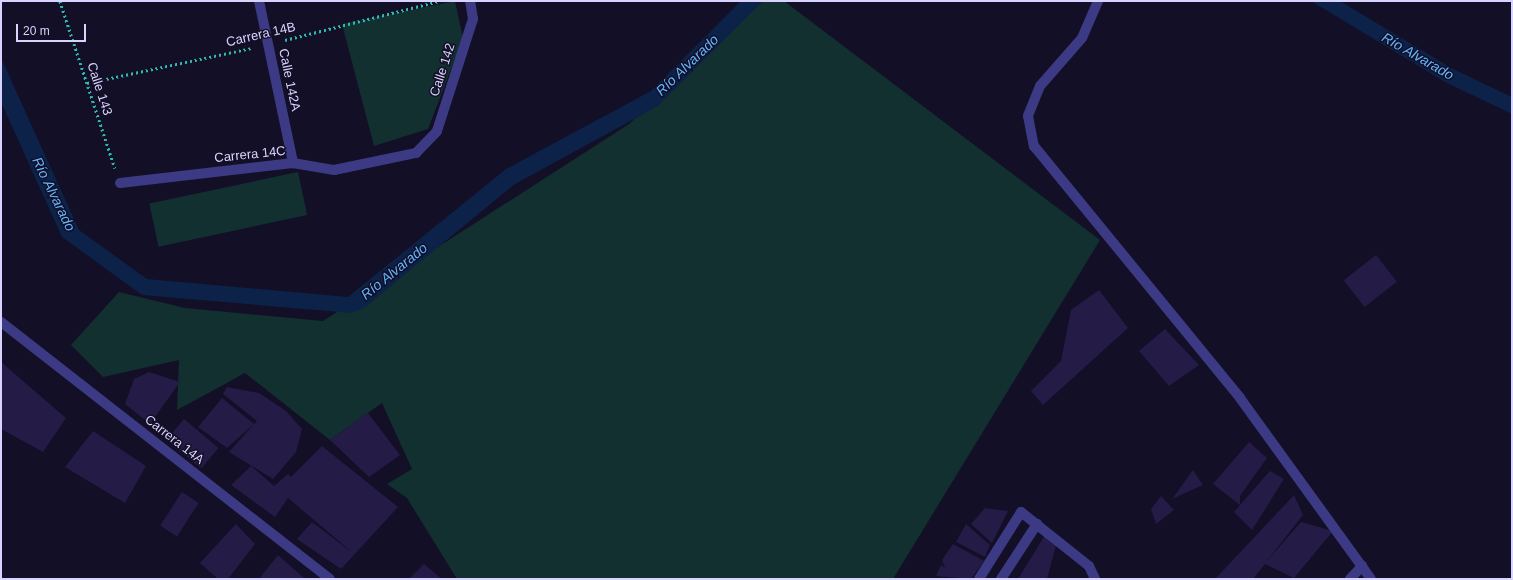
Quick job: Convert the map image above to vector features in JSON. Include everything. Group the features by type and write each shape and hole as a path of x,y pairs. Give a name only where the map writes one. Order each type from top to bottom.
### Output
{"street":[{"name":"Calle 142A","path":"259,1 293,164"},
{"name":"Calle 142","path":"427,145 437,131 473,19 470,1"},
{"path":"1098,1 1082,38 1040,86 1028,116 1034,146 1240,398 1371,579"},
{"name":"Carrera 14C","path":"120,183 293,164 334,170 416,153 427,145"},
{"name":"Carrera 14A","path":"1,322 330,579"},
{"path":"979,579 1021,512 1089,566 1095,579"},
{"path":"1001,579 1037,524"},
{"path":"1350,579 1362,566"}],"path":[{"name":"Calle 143","path":"60,1 120,183"},
{"name":"Carrera 14B","path":"87,83 268,44 439,1"}],"green space":[{"path":"455,1 463,38 428,129 374,146 342,24"},
{"path":"763,1 784,1 1100,240 893,579 457,579 407,498 387,484 412,469 382,403 330,440 245,373 177,410 179,360 103,377 71,345 119,292 185,308 323,321 629,124"},
{"path":"298,172 307,215 158,247 149,204"}],"water":[{"name":"Río Alvarado","path":"741,1 763,1 658,106 515,184 364,308 351,313 142,295 62,237 1,102 1,58 79,230 147,279 348,297 506,169 651,91"},
{"name":"Río Alvarado","path":"1311,1 1340,1 1453,69 1512,97 1512,114 1445,82"}],"building":[{"path":"1376,255 1397,282 1365,307 1344,280"},
{"path":"1099,290 1128,328 1043,405 1031,391 1061,361 1071,310"},
{"path":"1165,329 1199,365 1169,386 1139,351"},
{"path":"1,362 66,418 43,452 1,429"},
{"path":"149,372 180,382 150,424 125,404 134,379"},
{"path":"227,387 259,393 286,411 302,429 296,452 273,479 229,452 257,421 223,394"},
{"path":"222,398 254,424 227,448 198,427"},
{"path":"368,413 400,455 369,477 330,440"},
{"path":"184,419 218,448 201,469 167,440"},
{"path":"93,431 146,466 125,503 65,467"},
{"path":"1249,442 1267,458 1240,496 1240,505 1213,484"},
{"path":"322,446 398,507 341,569 297,539 312,522 353,553 288,498 275,517 231,485 251,466 274,486 288,474 291,477"},
{"path":"1193,470 1203,485 1172,499"},
{"path":"1270,471 1284,479 1252,530 1234,512"},
{"path":"182,492 199,503 177,536 160,526"},
{"path":"1294,495 1303,515 1266,562 1301,522 1333,531 1294,578 1265,564 1253,579 1215,579"},
{"path":"1161,496 1174,510 1156,524 1151,509"},
{"path":"985,508 1008,511 992,543 971,524"},
{"path":"236,524 255,544 228,579 218,579 200,563"},
{"path":"966,524 990,545 985,557 956,542"},
{"path":"1045,535 1057,542 1047,579 1018,579"},
{"path":"953,544 984,561 971,579 936,576 941,565 945,568 942,560"},
{"path":"278,555 305,579 259,579"},
{"path":"424,564 442,579 409,579"}]}
